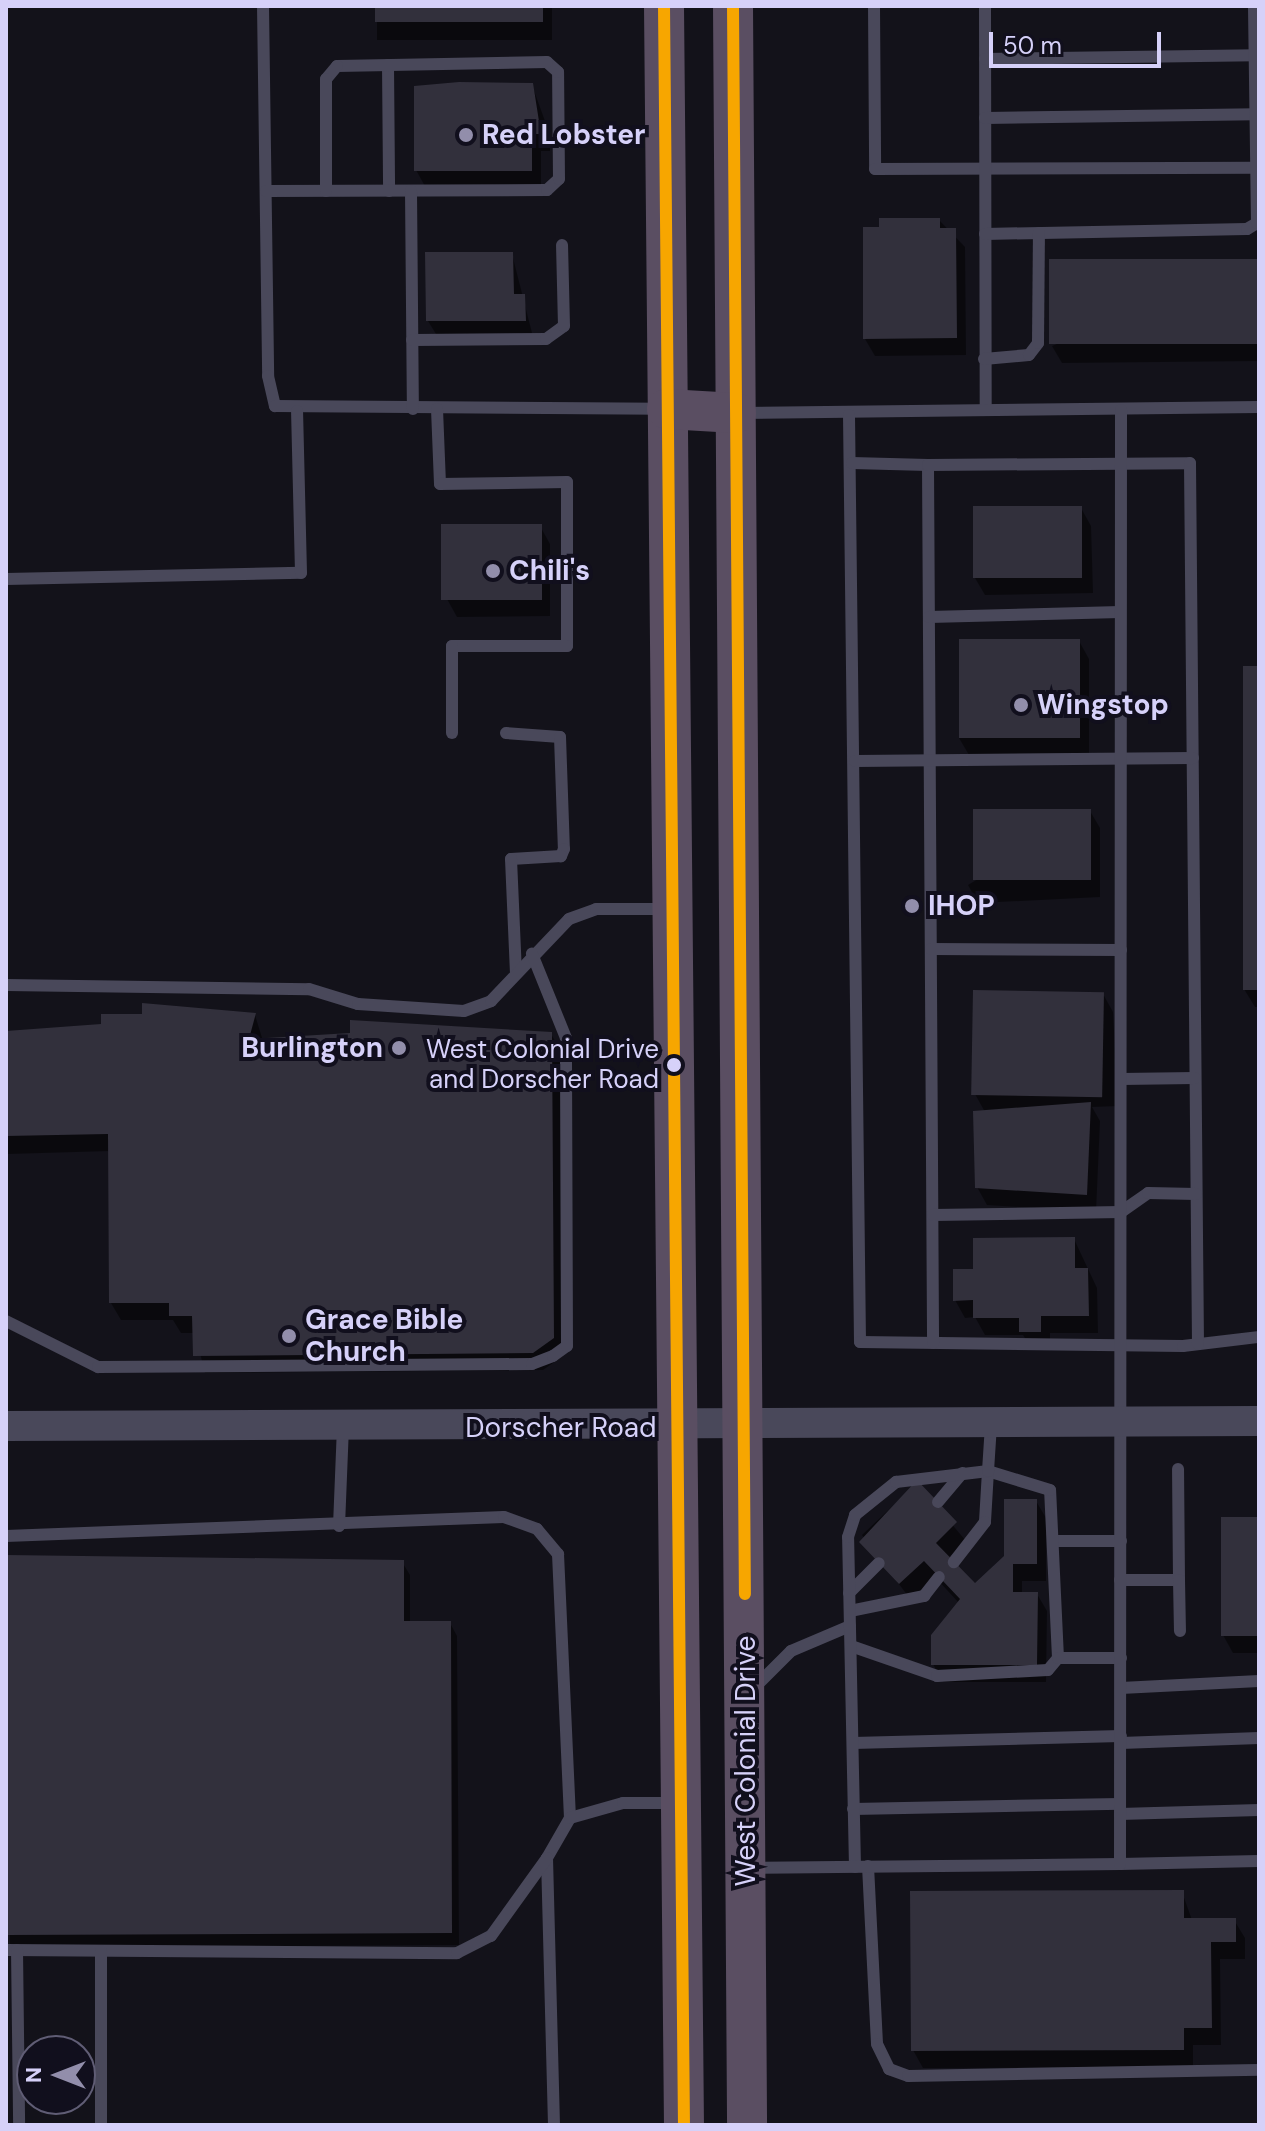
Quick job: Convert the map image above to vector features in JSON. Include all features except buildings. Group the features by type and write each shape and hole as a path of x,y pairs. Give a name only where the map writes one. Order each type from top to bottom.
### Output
{"highway":[{"path":"664,6 675,1429 684,2125"},
{"name":"West Colonial Drive","path":"733,6 747,2125"},
{"path":"667,409 736,413"}],"street":[{"name":"Dorscher Road","path":"6,1426 675,1429 1259,1421"}],"lane":[{"path":"263,6 268,376 275,406 297,411 667,409"},
{"path":"874,6 875,169 985,172 1256,168"},
{"path":"985,6 986,409"},
{"path":"985,234 1247,229 1257,223 1254,6"},
{"path":"985,59 1255,55"},
{"path":"266,191 326,191 411,191 547,190 559,179 558,72 547,62 337,66 326,79 326,191"},
{"path":"388,65 389,191"},
{"path":"985,118 1255,114"},
{"path":"411,191 413,409"},
{"path":"984,359 1029,355 1038,343 1039,233"},
{"path":"412,340 546,339 564,326 562,245"},
{"path":"736,413 849,415 986,409 1259,407"},
{"path":"437,409 440,484 567,482 567,646 452,646 452,733"},
{"path":"1120,1864 1121,410"},
{"path":"6,579 301,573 297,411"},
{"path":"849,415 852,463 860,1342 1198,1344 1259,1337"},
{"path":"852,463 1190,463 1198,1344"},
{"path":"928,465 933,1343"},
{"path":"929,617 1120,612"},
{"path":"506,733 560,737 562,779 561,856 511,859 516,973"},
{"path":"855,761 1193,758"},
{"path":"6,985 309,989 358,1004 451,1011 491,1001 532,954 569,919 596,909 671,909"},
{"path":"931,949 1121,950"},
{"path":"6,1321 98,1367 532,1364 553,1356 567,1346 566,1038 532,954"},
{"path":"1121,1079 1195,1078"},
{"path":"933,1215 1121,1212 1148,1193 1196,1194"},
{"path":"954,1562 985,1522 991,1425"},
{"path":"339,1526 343,1427"},
{"path":"1178,1469 1180,1631"},
{"path":"851,1646 937,1676 1048,1670 1058,1658 1058,1541 1050,1490 988,1471 962,1473 896,1482 855,1515 849,1593 853,1809 877,2044 889,2069 908,2076 1259,2070"},
{"path":"938,1502 962,1473"},
{"path":"6,1536 339,1526 504,1517 537,1529 558,1554 570,1818 547,1858 491,1936 457,1953 12,1950 19,2125"},
{"path":"1058,1541 1121,1541"},
{"path":"849,1593 879,1563"},
{"path":"850,1611 924,1596 939,1577"},
{"path":"1120,1580 1179,1580"},
{"path":"746,1699 791,1651 850,1626"},
{"path":"1058,1658 1121,1658"},
{"path":"1121,1688 1259,1681"},
{"path":"853,1743 1259,1738"},
{"path":"570,1818 623,1803 680,1803"},
{"path":"853,1809 1259,1810"},
{"path":"547,1858 554,2125"},
{"path":"746,1868 1259,1861"},
{"path":"101,1951 101,2125"}],"transit line":[{"path":"664,6 684,2125"},
{"path":"733,6 745,1594"}],"place":[{"name":"Red Lobster","path":"466,135"},
{"name":"Chili's","path":"493,571"},
{"name":"Wingstop","path":"1021,705"},
{"name":"IHOP","path":"912,906"},
{"name":"Burlington","path":"399,1048"},
{"name":"West Colonial Drive and Dorscher Road","path":"674,1065"},
{"name":"Grace Bible Church","path":"289,1336"}]}
